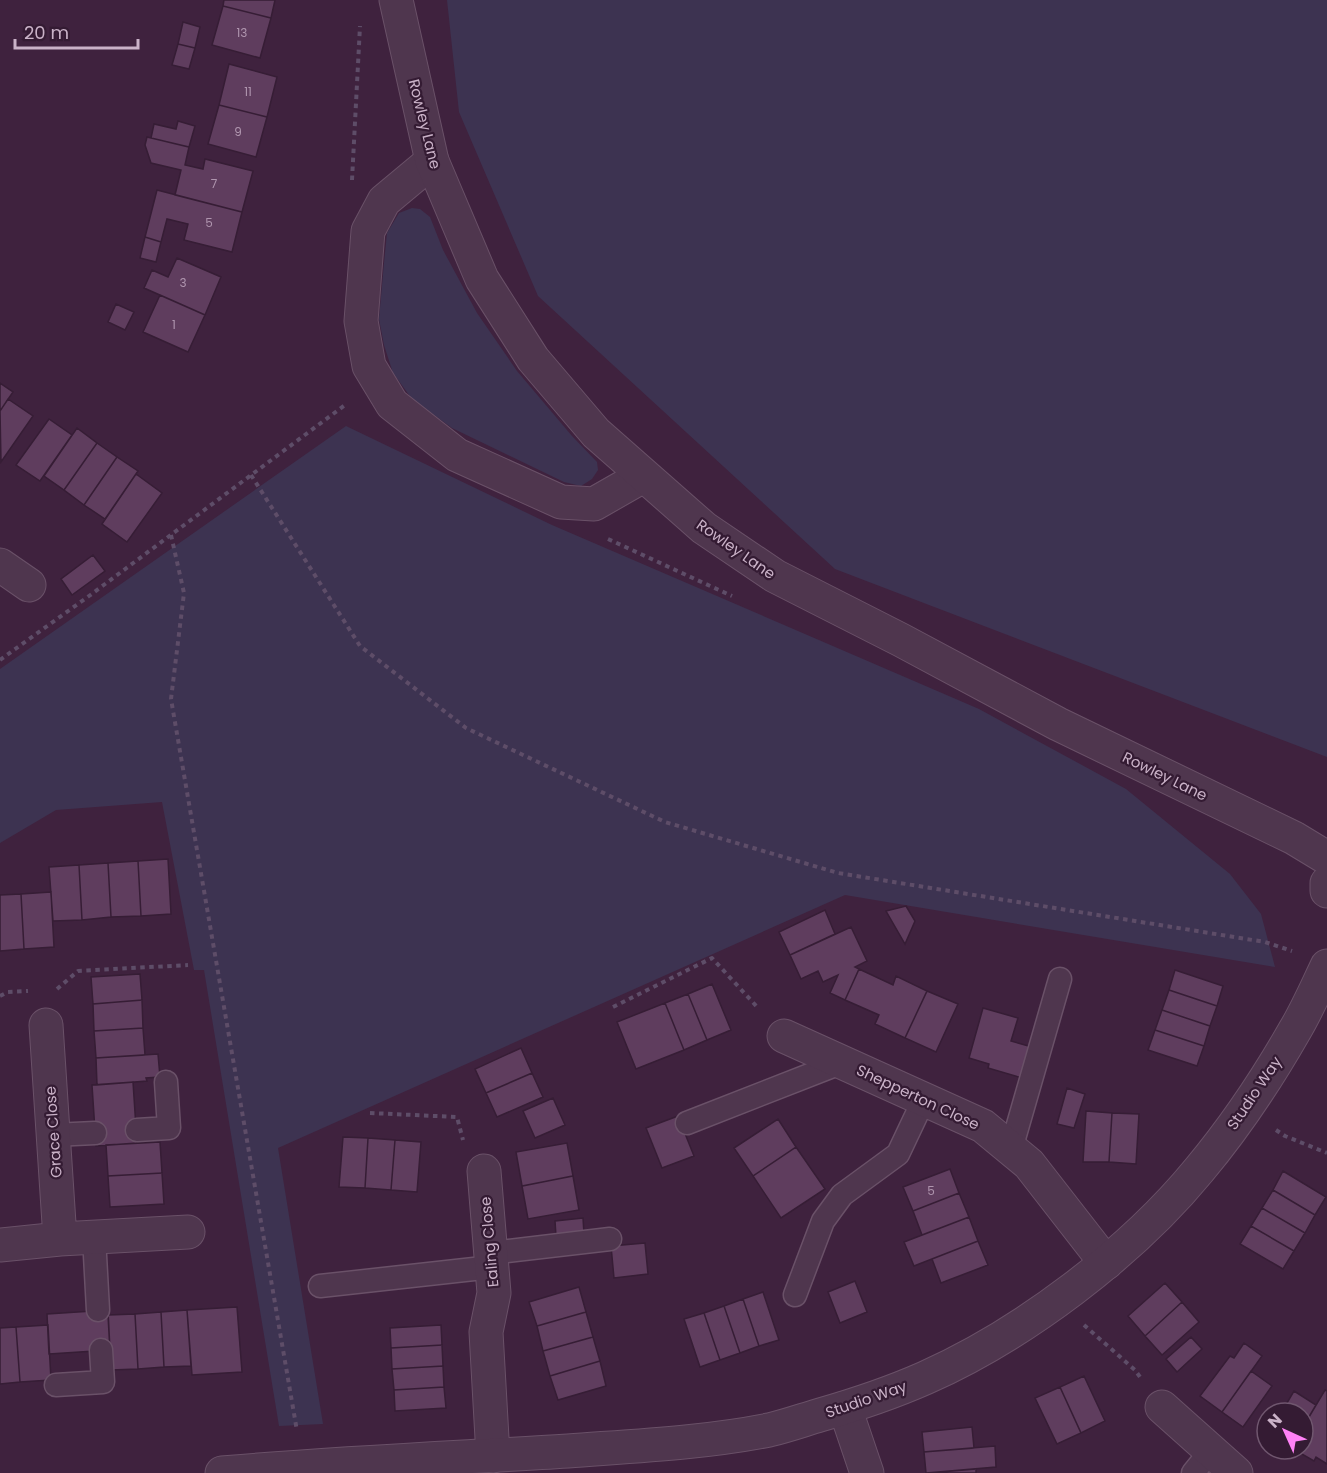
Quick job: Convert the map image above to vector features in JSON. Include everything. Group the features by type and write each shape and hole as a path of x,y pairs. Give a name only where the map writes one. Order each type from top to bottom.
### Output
{"street":[{"name":"Rowley Lane","path":"396,0 432,160 482,279 533,359 596,433 704,528 775,576 1058,724 1294,838 1327,858"},
{"path":"432,160 384,201 368,231 361,321 369,366 392,404 458,454 561,502 594,504 643,476"},
{"path":"0,566 29,585"},
{"path":"1327,883 1327,891"},
{"name":"Studio Way","path":"222,1473 686,1443 771,1429 845,1408 924,1378 970,1355 1062,1297 1106,1263 1164,1209 1198,1171 1245,1110 1296,1029 1327,966"},
{"name":"Grace Close","path":"46,1024 60,1239"},
{"name":"Shepperton Close","path":"784,1036 983,1126 1029,1164 1106,1263"},
{"name":"Ealing Close","path":"484,1171 494,1293 486,1332 493,1456"},
{"path":"0,1245 60,1239 188,1232"},
{"path":"1162,1407 1201,1462 1236,1473"},
{"path":"845,1408 867,1473"}],"lane":[{"path":"1011,1149 1060,979"},
{"path":"687,1123 843,1062"},
{"path":"136,1130 169,1128 166,1082"},
{"path":"795,1295 823,1221 842,1195 898,1154 924,1099"},
{"path":"53,1136 95,1133"},
{"path":"94,1237 99,1310"},
{"path":"320,1286 610,1239"},
{"path":"56,1385 103,1382 101,1350"}],"path":[{"path":"0,660 345,405 353,413"},
{"path":"251,475 360,646 466,728 664,822 838,873 1265,942 1296,952"},
{"path":"171,535 184,593 171,699 303,1466"},
{"path":"604,537 743,600"},
{"path":"613,1007 712,958 784,1036"},
{"path":"48,990 58,989 78,971 189,965"},
{"path":"0,996 8,992 38,990"},
{"path":"1245,1110 1285,1136 1327,1153"},
{"path":"370,1113 457,1117 467,1159 484,1171"},
{"path":"1062,1297 1086,1327 1135,1370 1162,1407"}],"shaded area":[{"path":"447,0 1327,0 1327,757 835,569 538,296 459,112"},
{"path":"412,208 420,209 430,217 443,250 477,313 517,371 597,462 598,470 592,479 581,486 564,482 452,428 412,399 393,373 379,319 387,233 399,213"},
{"path":"346,426 552,525 979,709 1126,789 1230,874 1261,914 1275,967 845,895 278,1148 323,1424 279,1426 204,970 194,970 162,802 56,810 0,843 0,669"}],"building":[{"path":"224,0 275,0 271,18 223,6"},
{"path":"223,6 271,18 260,58 212,45"},
{"path":"183,22 200,27 195,48 178,44"},
{"path":"178,44 195,48 189,69 172,65"},
{"path":"229,64 277,77 267,117 219,105"},
{"path":"219,105 267,117 256,157 208,144"},
{"path":"178,121 195,126 189,147 151,138 154,124 176,129"},
{"path":"147,137 189,147 185,165 203,169 205,159 253,171 242,212 175,195 181,170 151,163 145,145"},
{"path":"157,190 242,212 232,252 184,240 188,224 167,219 161,242 145,237"},
{"path":"145,237 161,242 156,262 140,258"},
{"path":"177,258 221,277 205,315 144,288 152,270 168,277"},
{"path":"160,295 205,315 188,352 143,332"},
{"path":"116,304 134,312 125,330 108,322"},
{"path":"0,383 13,392 0,411"},
{"path":"8,399 33,416 1,462 0,411"},
{"path":"49,419 72,435 40,481 16,465"},
{"path":"77,428 97,443 64,490 44,476"},
{"path":"97,443 117,457 84,505 64,490"},
{"path":"117,457 138,471 105,519 84,505"},
{"path":"136,474 162,493 127,542 102,524"},
{"path":"93,555 105,571 72,595 61,579"},
{"path":"168,859 171,914 141,916 138,861"},
{"path":"138,861 141,916 111,917 108,863"},
{"path":"108,863 111,917 82,920 79,865"},
{"path":"79,865 82,920 53,921 49,867"},
{"path":"51,892 54,947 24,949 21,894"},
{"path":"21,894 24,949 0,951 0,895"},
{"path":"906,906 915,921 905,944 886,911"},
{"path":"825,910 835,934 790,955 779,932"},
{"path":"851,927 867,961 855,967 859,969 845,1000 830,993 838,975 823,982 818,971 801,979 790,955"},
{"path":"859,969 893,985 896,976 927,991 905,1038 875,1024 879,1015 845,1000"},
{"path":"1175,970 1223,986 1217,1006 1169,990"},
{"path":"140,974 142,1000 93,1004 91,977"},
{"path":"712,984 731,1030 707,1040 688,994"},
{"path":"1169,990 1217,1006 1210,1026 1162,1010"},
{"path":"927,991 958,1004 936,1052 905,1038"},
{"path":"688,994 707,1040 684,1050 665,1003"},
{"path":"142,1000 143,1028 94,1031 93,1004"},
{"path":"665,1003 684,1050 636,1069 617,1022"},
{"path":"983,1008 1018,1018 1011,1041 1032,1047 1022,1078 988,1068 989,1064 969,1058"},
{"path":"1162,1010 1210,1026 1204,1046 1155,1030"},
{"path":"143,1028 145,1055 96,1058 94,1031"},
{"path":"1155,1030 1204,1046 1197,1066 1148,1050"},
{"path":"521,1048 532,1073 486,1093 475,1069"},
{"path":"158,1054 160,1077 146,1078 147,1081 97,1085 96,1058"},
{"path":"532,1073 543,1097 497,1117 486,1093"},
{"path":"133,1082 137,1143 96,1146 92,1085"},
{"path":"1067,1088 1085,1094 1074,1128 1057,1124"},
{"path":"553,1098 565,1125 535,1138 523,1111"},
{"path":"1086,1111 1112,1113 1109,1162 1083,1162"},
{"path":"1112,1113 1139,1114 1136,1164 1109,1162"},
{"path":"678,1116 694,1156 662,1168 646,1128"},
{"path":"778,1119 796,1147 753,1176 734,1148"},
{"path":"343,1137 368,1138 365,1188 339,1187"},
{"path":"368,1138 395,1140 391,1190 365,1188"},
{"path":"395,1140 421,1142 417,1192 391,1190"},
{"path":"160,1142 162,1173 108,1176 106,1145"},
{"path":"567,1143 573,1176 522,1186 516,1152"},
{"path":"796,1147 825,1189 781,1218 753,1176"},
{"path":"950,1169 959,1193 913,1211 903,1187"},
{"path":"1283,1171 1326,1197 1315,1215 1273,1190"},
{"path":"162,1173 164,1204 110,1207 108,1176"},
{"path":"573,1176 579,1210 528,1219 522,1186"},
{"path":"1273,1190 1315,1215 1305,1233 1262,1208"},
{"path":"959,1193 969,1217 922,1235 913,1211"},
{"path":"1262,1208 1305,1233 1294,1251 1251,1226"},
{"path":"969,1217 978,1241 914,1266 904,1242"},
{"path":"583,1218 584,1234 556,1236 555,1221"},
{"path":"1251,1226 1294,1251 1283,1269 1240,1244"},
{"path":"978,1241 988,1265 941,1283 932,1259"},
{"path":"645,1243 648,1274 614,1278 611,1246"},
{"path":"855,1281 867,1312 840,1323 828,1292"},
{"path":"1165,1283 1182,1302 1145,1336 1128,1316"},
{"path":"579,1287 586,1312 537,1326 529,1302"},
{"path":"763,1292 779,1340 759,1346 743,1299"},
{"path":"743,1299 759,1346 740,1353 724,1306"},
{"path":"1182,1302 1199,1322 1162,1355 1145,1336"},
{"path":"724,1306 740,1353 720,1360 704,1313"},
{"path":"237,1307 242,1372 192,1375 187,1310"},
{"path":"108,1310 110,1350 49,1354 47,1314"},
{"path":"187,1310 191,1366 164,1367 161,1312"},
{"path":"161,1312 164,1367 138,1369 135,1314"},
{"path":"586,1312 593,1337 543,1351 537,1326"},
{"path":"704,1313 720,1360 700,1367 684,1319"},
{"path":"135,1314 138,1369 111,1370 108,1315"},
{"path":"48,1325 51,1380 20,1382 16,1327"},
{"path":"441,1325 442,1345 391,1348 390,1328"},
{"path":"16,1327 20,1382 0,1384 0,1328"},
{"path":"593,1337 600,1361 550,1376 543,1351"},
{"path":"1191,1337 1202,1349 1177,1372 1166,1359"},
{"path":"1244,1343 1262,1356 1222,1412 1200,1396 1230,1356 1234,1358"},
{"path":"442,1345 443,1366 392,1369 391,1348"},
{"path":"600,1361 606,1386 558,1400 550,1376"},
{"path":"443,1366 444,1387 394,1390 392,1369"},
{"path":"1251,1371 1272,1386 1261,1401 1255,1401 1255,1410 1243,1427 1222,1412"},
{"path":"1084,1376 1105,1421 1081,1433 1060,1387"},
{"path":"444,1387 446,1408 395,1411 394,1390"},
{"path":"1060,1387 1081,1433 1057,1444 1035,1398"},
{"path":"1325,1390 1327,1391 1327,1464 1316,1457 1315,1459 1315,1407"},
{"path":"1294,1391 1310,1401 1288,1401"},
{"path":"972,1427 974,1448 924,1452 922,1432"},
{"path":"995,1446 996,1467 926,1473 924,1452"},
{"path":"976,1469 976,1473 929,1473"}]}
